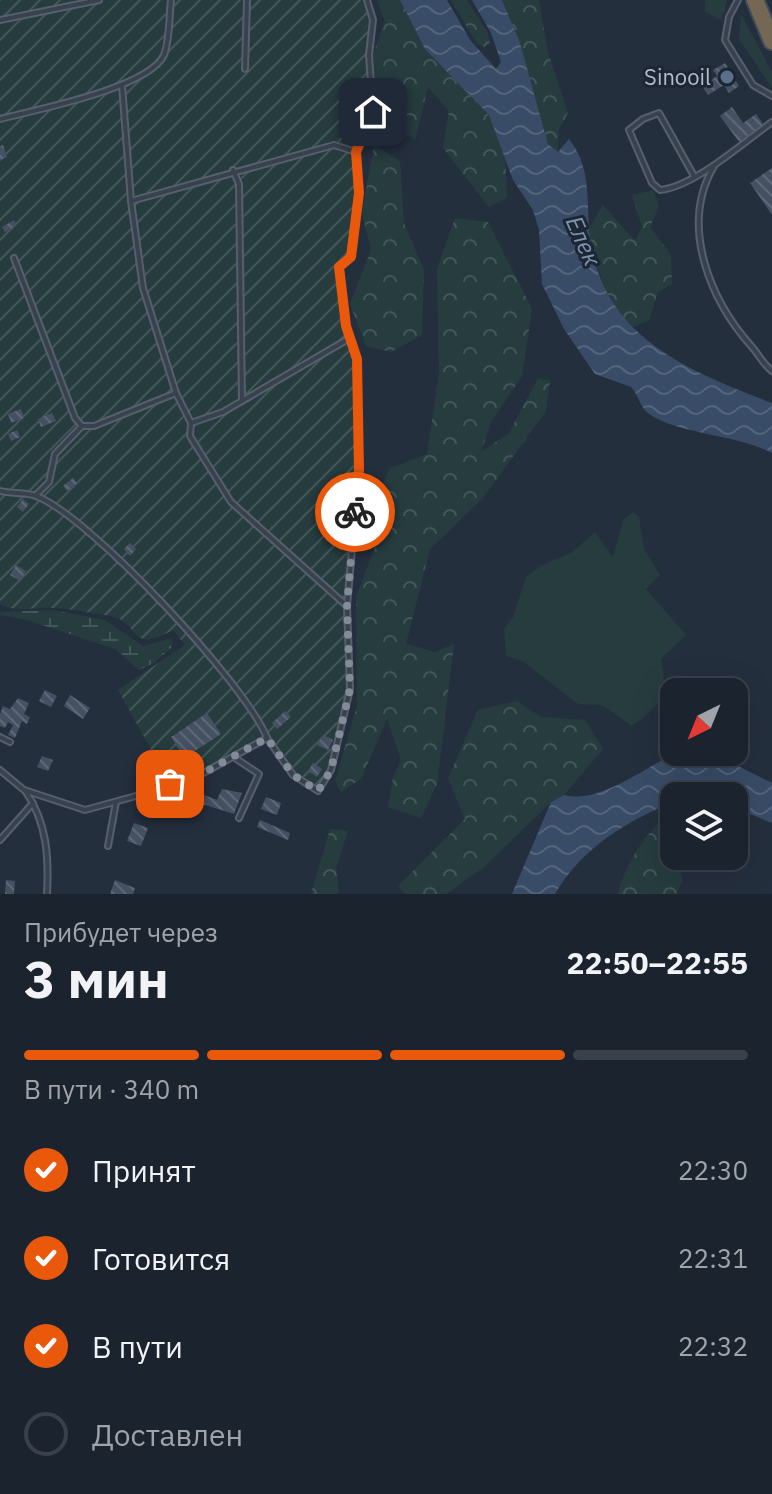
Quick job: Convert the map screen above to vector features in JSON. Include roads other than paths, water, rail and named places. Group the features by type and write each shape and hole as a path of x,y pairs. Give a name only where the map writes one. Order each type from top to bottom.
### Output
{"highway":[{"path":"755,0 772,41"}],"lane":[{"path":"0,20 99,0"},
{"path":"0,119 122,85 150,71 164,55 171,0"},
{"path":"245,69 247,0"},
{"path":"0,491 35,495 121,560 198,643 260,718 267,738 293,775 318,791 331,770 350,689 347,606 359,470 357,359 339,285 339,267 351,257 359,193 356,152 373,112 369,55 373,20 367,0"},
{"path":"738,0 729,17 725,40 753,85 772,96"},
{"path":"122,85 131,201 143,288 176,393 191,423 190,436 231,502 347,606"},
{"path":"694,176 659,113 643,119 629,130 652,183 660,190 670,189 694,176 772,122"},
{"path":"131,201 233,170 334,145 356,152"},
{"path":"716,162 707,177 700,204 700,247 710,281 738,333 772,371"},
{"path":"233,170 239,184 242,401"},
{"path":"14,258 75,418 82,426"},
{"path":"191,423 223,412 350,338"},
{"path":"35,495 49,482 55,454 82,426 94,426 176,393"},
{"path":"0,737 10,742"},
{"path":"24,790 85,810 187,782 267,738"},
{"path":"234,758 259,774 239,818"},
{"path":"0,770 24,790 41,813 48,870 47,894"},
{"path":"108,846 116,802"},
{"path":"0,840 33,803"}],"water":[{"name":"Елек","path":"400,0 447,0 470,40 496,69 501,62 491,33 472,0 502,0 520,43 548,144 558,152 569,139 581,159 596,264 609,295 627,321 650,343 707,376 772,403 772,453 660,420 645,410 631,387 595,374 564,329 542,284 539,230 533,210 513,180 489,115 425,49"},
{"path":"660,762 660,766 738,766 772,783 772,823 748,813 748,782 660,782 660,808 622,827 591,850 555,894 512,894 551,802 564,795 592,795 622,783"}],"place":[{"name":"Sinooil","path":"727,77"}]}
